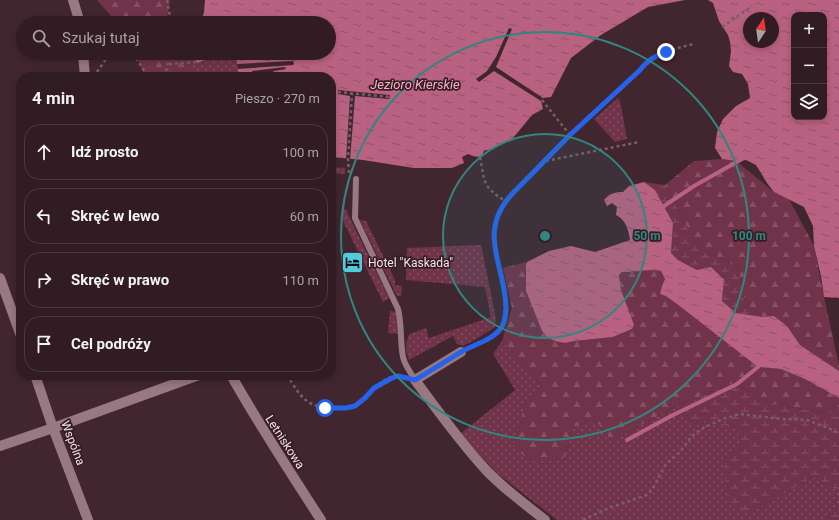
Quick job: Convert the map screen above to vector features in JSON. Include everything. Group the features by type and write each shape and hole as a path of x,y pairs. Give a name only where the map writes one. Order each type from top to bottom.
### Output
{"street":[{"path":"73,0 78,16"},
{"path":"84,60 85,72"},
{"path":"0,278 16,322"},
{"path":"461,352 415,380 449,427 487,471 506,489 545,520"},
{"name":"Wspólna","path":"37,380 53,428 88,520"},
{"path":"0,446 185,380"},
{"name":"Letniskowa","path":"234,380 275,450 321,520"}],"lane":[{"path":"356,179 355,218 398,309 403,358 415,380"}],"path":[{"path":"167,0 170,16"},
{"path":"722,27 752,6"},
{"path":"461,352 488,339 500,329 504,322 505,300 495,253 494,236 496,218 505,201 570,135 650,59 693,44"},
{"path":"97,72 105,60"},
{"path":"137,60 145,72"},
{"path":"167,72 169,60"},
{"path":"169,64 196,62"},
{"path":"338,92 390,97"},
{"path":"349,174 348,160 352,94"},
{"path":"542,100 570,135"},
{"path":"546,161 639,142"},
{"path":"480,157 485,184 493,193 505,201"},
{"path":"290,380 301,396 314,406 325,408 346,408 355,406 374,388 392,378 398,376 415,380"},
{"path":"583,520 609,508 647,495 652,490 666,464 679,453 692,436 703,428 725,418 740,414 782,420 807,420 839,433"}],"green space":[{"path":"97,0 170,0 167,16 111,16"},
{"path":"139,60 186,60 194,72 143,72"},
{"path":"185,60 196,60 203,62 208,60 237,60 238,72 191,72"},
{"path":"618,98 620,101 627,139 615,142 594,119"},
{"path":"722,159 736,161 774,192 789,199 814,246 839,371 800,345 787,326 774,316 763,317 745,303 738,267 698,248 665,185 694,161"},
{"path":"336,167 345,168 345,174 336,173"},
{"path":"644,182 665,185 698,248 738,267 745,303 763,317 736,313 722,301 724,278 711,267 697,270 678,260 671,253 673,223 655,190"},
{"path":"343,209 346,210 389,298 383,302 342,219"},
{"path":"360,220 366,221 395,280 395,285 402,286 401,296 397,296"},
{"path":"481,245 496,319 495,327 463,346 457,344 453,336 409,360 406,347 410,334 426,328 429,338 491,317 485,287 406,280 407,248"},
{"path":"527,262 526,291 542,331 548,338 565,343 613,337 632,329 621,290 619,276 622,272 651,270 661,271 665,279 660,294 666,295 758,367 781,369 805,379 839,398 839,415 773,404 734,383 678,405 612,441 595,420 573,427 565,457 531,462 513,446 526,401 542,386 502,341 512,308 503,268"},
{"path":"390,311 396,312 398,334 388,333"},
{"path":"502,341 542,386 526,401 565,457 573,427 595,420 612,441 678,405 692,422 737,427 742,447 724,458 726,469 752,512 813,477 839,491 839,507 825,520 557,520 498,474 460,434 515,390 493,354"},
{"path":"734,383 773,404 839,415 839,491 813,477 752,512 727,505 724,458 742,447 737,427 692,422 678,405"},
{"path":"839,507 839,520 825,520"}],"water":[{"name":"Jezioro Kierskie","path":"205,0 685,0 648,7 601,35 571,58 551,97 543,98 541,101 543,109 532,115 513,138 495,148 484,151 480,157 468,154 462,157 464,163 452,168 414,168 336,157 336,72 238,72 237,60 336,60 336,16 203,16"},
{"path":"708,0 839,0 839,298 824,297 814,246 813,226 804,207 774,192 756,165 746,160 736,161 722,159 715,148 717,132 723,119 736,106 750,98 748,84 742,74 733,72 729,66 731,51 730,42 728,35 719,21 713,3"},
{"name":"Jezioro Kierskie","path":"196,60 206,60 197,63"},
{"path":"644,182 655,190 673,223 671,253 678,260 697,270 711,267 724,279 722,301 736,313 763,317 774,316 787,326 800,345 839,371 839,398 805,379 781,369 758,367 677,304 666,296 660,294 665,279 661,271 651,270 622,272 619,275 621,290 634,325 632,329 613,337 565,343 548,338 542,331 526,291 527,262 549,251 571,246 595,252 630,240 624,222 616,215 617,207 612,203 607,206 604,200 613,193 623,192 629,186"}],"pier":[{"path":"509,28 512,29 496,67 543,98 541,101 494,71 479,82 476,79 487,71 496,57"},
{"path":"293,61 293,65 238,69 237,64"},
{"path":"285,67 286,69 273,72 252,71"},
{"path":"338,90 390,95 389,99 355,96 350,160 346,160 350,96 338,94"}],"waterway":[{"path":"664,206 694,186 742,159"},
{"path":"627,440 671,416 737,384 758,367"}],"place":[{"name":"Hotel \"Kaskada\"","path":"353,263"}],"route":[{"path":"325,408 346,408 355,406 382,382 398,376 415,380 461,352 488,339 500,329 504,322 505,300 495,253 494,228 499,211 505,201 570,135 650,59 666,52"}]}
